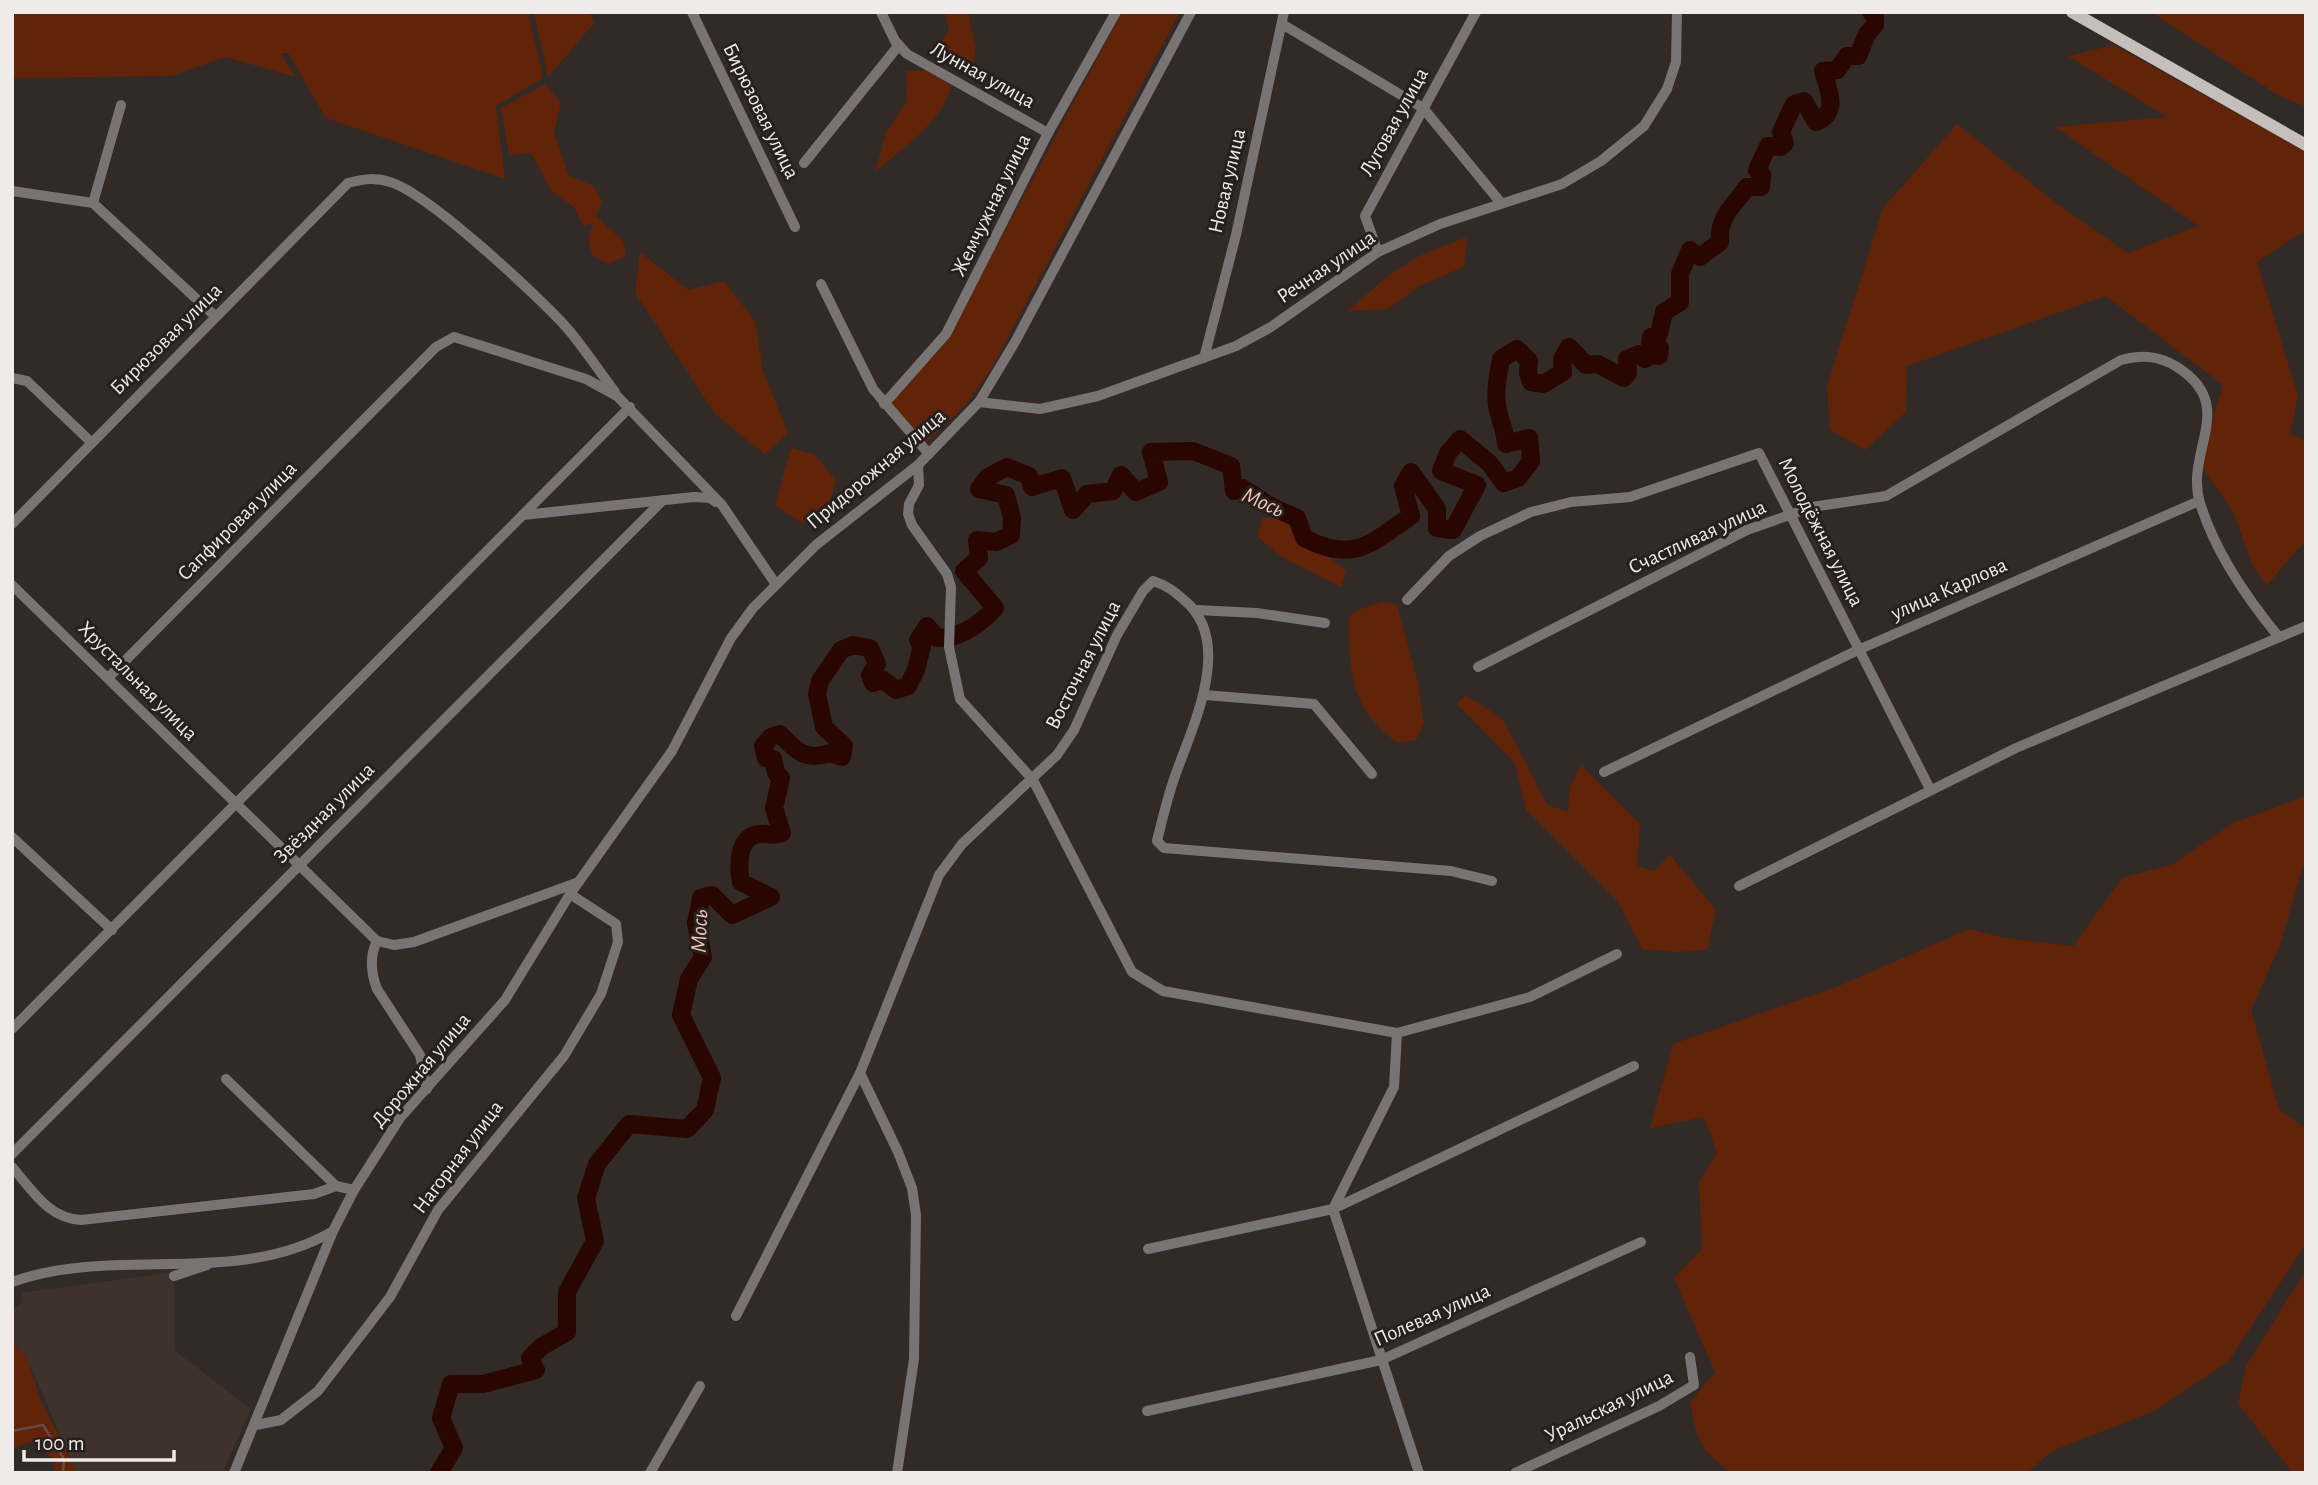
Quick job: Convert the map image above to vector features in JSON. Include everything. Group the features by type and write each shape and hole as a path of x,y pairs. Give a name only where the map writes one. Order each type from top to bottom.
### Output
{"main road":[{"path":"2073,12 2306,145"}],"street":[{"name":"Бирюзовая улица","path":"692,12 795,227"},
{"name":"Лунная улица","path":"881,12 899,45 924,65 1048,133"},
{"name":"Жемчужная улица","path":"884,404 946,334 1048,133 1116,12"},
{"name":"Придорожная улица","path":"570,894 672,751 731,638 775,583 825,537 918,465 979,402 1004,363 1191,12"},
{"name":"Новая улица","path":"1204,358 1236,235 1284,12"},
{"name":"Луговая улица","path":"1378,253 1365,216 1476,12"},
{"name":"Речная улица","path":"979,402 1040,409 1098,396 1204,358 1236,346 1271,327 1378,253 1440,224 1562,184 1601,161 1644,126 1667,89 1676,62 1677,12"},
{"path":"1282,24 1423,108 1501,203"},
{"path":"804,163 899,45"},
{"path":"93,203 121,105"},
{"name":"Бирюзовая улица","path":"12,524 348,183 369,178 392,182 425,201 566,328 617,396"},
{"path":"12,191 93,203 215,316"},
{"path":"821,285 862,368 884,404 929,454"},
{"name":"Сапфировая улица","path":"108,678 436,347 454,337 586,379 617,396"},
{"name":"Счастливая улица","path":"1478,667 1747,530 1812,507 1886,496 2121,360 2143,355 2168,362 2190,376 2207,398 2208,415 2199,462 2199,501"},
{"path":"12,379 27,381 91,442"},
{"path":"617,396 722,505 775,583"},
{"path":"12,1029 630,407"},
{"name":"Молодёжная улица","path":"1408,600 1448,556 1480,536 1531,512 1571,502 1630,496 1759,453 1930,789"},
{"path":"918,465 919,485 909,504 908,514 912,525 947,574 951,587 949,647 960,699 1033,780 1132,972 1163,991 1398,1033 1530,997 1617,954"},
{"path":"523,515 663,500 709,498 722,505"},
{"name":"Звёздная улица","path":"12,1154 663,500"},
{"path":"2199,501 2229,568 2253,605 2278,636"},
{"name":"улица Карлова","path":"1604,772 1858,650 2199,501"},
{"name":"Восточная улица","path":"736,1316 860,1073 939,874 962,844 1057,755 1074,730 1117,635 1143,591 1153,581 1165,584 1197,610"},
{"name":"Хрустальная улица","path":"12,585 377,941"},
{"path":"1325,623 1257,613 1197,610 1206,637 1209,663 1205,695 1172,784 1157,841 1164,848 1451,871 1492,881"},
{"path":"1739,886 2016,748 2306,626"},
{"path":"1205,695 1314,704 1372,774"},
{"path":"12,837 111,930"},
{"path":"427,1089 420,1055 377,989 373,978 373,951 377,941 394,945 414,942 579,882"},
{"name":"Дорожная улица","path":"234,1473 256,1425 333,1231 354,1190 400,1118 505,1000 570,894"},
{"name":"Нагорная улица","path":"256,1425 281,1420 318,1391 390,1297 438,1210 564,1056 601,994 618,942 615,924 570,894"},
{"path":"1398,1033 1394,1087 1333,1209 1419,1473"},
{"path":"1148,1248 1333,1209 1634,1066"},
{"path":"860,1073 898,1152 912,1188 916,1215 914,1359 897,1473"},
{"path":"226,1079 336,1186 354,1190"},
{"path":"12,1167 51,1210 64,1219 81,1220 314,1194 336,1186"},
{"path":"12,1282 121,1264 214,1262 253,1258 315,1242 333,1231"},
{"name":"Полевая улица","path":"1147,1411 1381,1360 1641,1242"},
{"path":"174,1276 214,1262"},
{"name":"Уральская улица","path":"1515,1473 1660,1406 1694,1385 1690,1357"},
{"path":"650,1473 700,1386"}],"shaded area":[{"path":"12,12 528,12 543,78 496,106 505,179 326,118 288,53 281,53 295,77 226,57 171,76 12,78"},
{"path":"534,12 589,12 594,23 548,77"},
{"path":"945,12 968,12 976,47 971,74 932,55 949,30"},
{"path":"1122,12 1180,12 990,371 966,404 925,444 892,405 894,398 941,348 949,335"},
{"path":"2151,12 2306,12 2306,107 2278,95"},
{"path":"2114,45 2306,152 2306,230 2257,262 2298,396 2290,434 2306,441 2306,540 2267,585 2252,564 2233,511 2200,464 2223,385 2106,296 1907,366 1906,412 1865,450 1830,430 1827,386 1883,208 1957,124 2057,204 2128,253 2198,226 2055,127 2167,117 2068,56"},
{"path":"927,70 951,86 947,99 931,123 875,172 886,133 906,103 907,71"},
{"path":"545,84 561,103 554,133 569,176 594,186 602,202 596,216 623,241 626,256 609,264 592,255 588,238 593,223 583,226 574,207 552,192 531,153 509,155 501,108"},
{"path":"1467,237 1464,267 1421,285 1388,309 1348,311 1384,279 1419,256"},
{"path":"640,252 688,290 724,281 755,321 763,371 788,433 765,454 716,415 635,293"},
{"path":"791,448 814,454 836,480 829,504 803,524 775,505"},
{"path":"1262,518 1282,519 1346,571 1341,587 1282,557 1258,537"},
{"path":"1382,602 1397,605 1418,683 1424,723 1416,740 1398,743 1382,730 1361,703 1352,673 1348,618 1358,610"},
{"path":"1465,695 1502,718 1548,806 1568,811 1570,787 1581,765 1640,824 1637,866 1654,871 1670,855 1716,910 1707,950 1677,952 1642,949 1618,902 1526,810 1515,763 1457,704"},
{"path":"2306,796 2306,856 2280,945 2251,1010 2279,1109 2306,1129 2306,1244 2228,1362 2154,1411 2052,1451 2027,1473 1731,1473 1711,1456 1698,1435 1690,1402 1715,1372 1674,1278 1702,1249 1699,1182 1717,1153 1704,1117 1650,1128 1673,1044 1839,986 1969,929 2005,938 2073,946 2122,878 2173,864 2233,823"},
{"path":"2306,1270 2306,1473 2293,1473 2238,1404 2246,1366"},
{"path":"174,1272 174,1350 251,1409 222,1473 77,1473 28,1360 12,1340 12,1310 22,1302 21,1293"},
{"path":"12,1340 28,1360 41,1401 77,1473 53,1473 56,1461 31,1442 12,1449"}],"waterway":[{"name":"Мось","path":"439,1473 454,1448 441,1418 451,1384 483,1384 536,1370 530,1358 541,1347 567,1332 567,1292 595,1241 586,1198 597,1164 629,1124 687,1129 705,1110 712,1078 681,1015 689,979 703,957 696,923 701,898 712,895 732,915 771,897 741,882 739,868 741,853 747,840 760,834 782,833 774,808 781,778 776,773 773,759 766,758 763,746 771,737 780,734 807,755 830,753 842,757 844,746 824,727 817,694 820,681 841,650 853,645 870,648 877,664 870,675 873,683 882,679 896,690 908,686 916,670 922,646 918,640 927,626 937,638 954,636 976,625 995,608 964,571 979,558 977,540 996,542 1011,535 1012,518 1006,495 979,489 988,477 1007,467 1029,476 1032,487 1062,478 1073,510 1087,494 1113,491 1121,475 1136,492 1159,482 1151,452 1193,451 1231,466 1234,491 1242,488 1274,508 1297,518 1304,538 1321,546 1349,550 1373,542 1411,516 1403,486 1411,472 1437,509 1437,528 1453,530 1477,485 1441,471 1448,453 1460,439 1489,463 1504,483 1518,478 1531,461 1529,438 1506,444 1496,398 1501,359 1517,349 1529,361 1528,373 1531,382 1543,384 1563,372 1562,359 1569,347 1586,365 1598,364 1624,378 1628,373 1627,359 1639,354 1645,359 1652,355 1659,356 1660,348 1650,345 1651,337 1659,334 1664,312 1680,302 1680,274 1690,250 1700,257 1720,242 1721,225 1732,206 1747,187 1761,187 1762,175 1757,170 1768,146 1781,147 1785,143 1781,132 1794,104 1804,101 1816,122 1828,113 1830,100 1823,71 1837,70 1847,56 1858,56 1867,34 1875,25 1875,17 1871,12"},
{"path":"12,1431 43,1425 64,1459 63,1473"}]}
